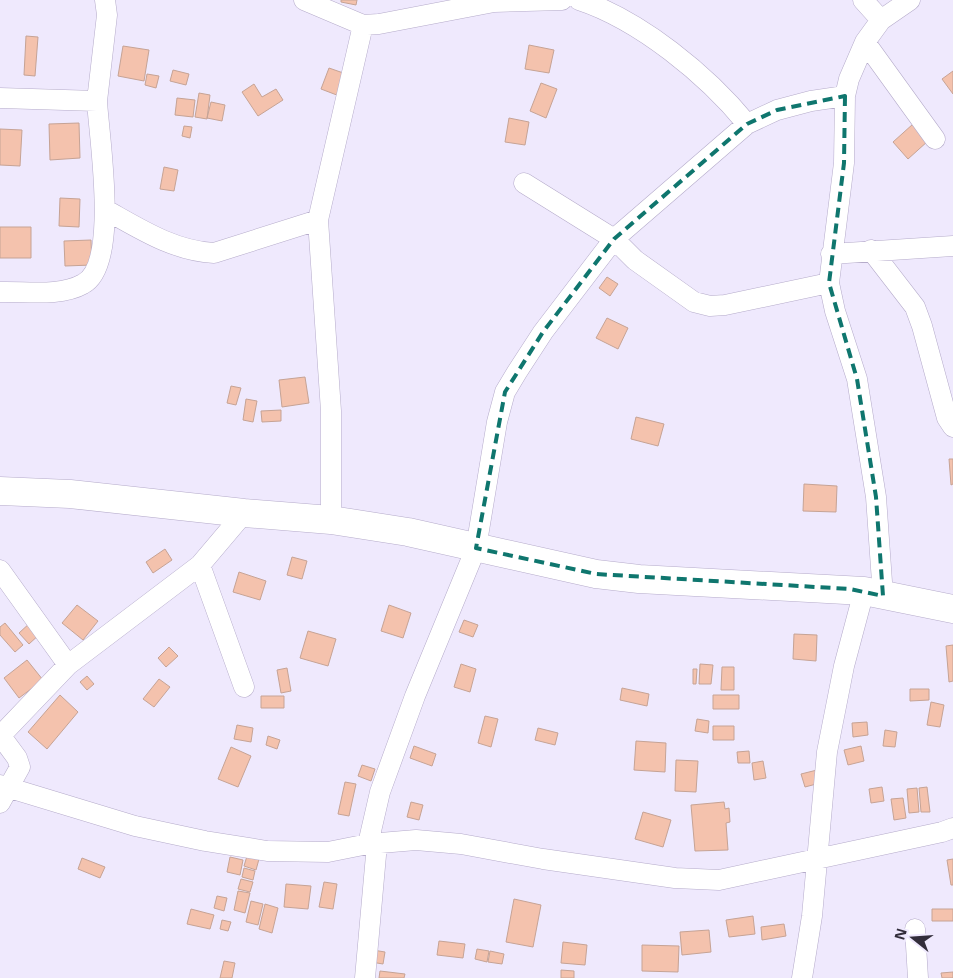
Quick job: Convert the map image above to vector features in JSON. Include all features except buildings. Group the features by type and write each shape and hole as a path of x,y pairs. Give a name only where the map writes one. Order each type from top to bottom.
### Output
{"street":[{"path":"0,292 58,291 82,285 89,280 96,269 103,252 106,210 97,101 107,15 106,0"},
{"path":"304,0 363,25 379,24 494,2 562,0"},
{"path":"580,0 598,6 663,46 712,86 747,124"},
{"path":"863,0 881,20"},
{"path":"802,978 812,916 827,752 844,666 873,594 876,497 856,379 835,311 829,283 831,254 844,163 845,96 849,79 865,42 881,20 910,0"},
{"path":"331,520 331,411 318,220 363,25"},
{"path":"865,42 935,139"},
{"path":"365,978 373,844 380,792 415,696 476,548 497,422 505,392 543,332 614,239 747,124 777,110 811,101 845,96"},
{"path":"0,98 97,101"},
{"path":"524,183 614,239 635,260 694,302 710,306 725,305 829,283"},
{"path":"106,210 159,240 206,253 214,253 244,245 318,220"},
{"path":"831,254 953,246"},
{"path":"871,250 914,307 922,326 947,418 953,427"},
{"path":"0,491 70,494 244,513 331,520 408,532 596,574 638,579 873,594 953,609"},
{"path":"244,513 200,564 68,665 2,734 19,762 18,773 3,792 135,826 206,841 267,851 328,852 373,844 416,840 461,844 543,859 675,878 719,880 773,867 816,860 953,828"},
{"path":"200,564 244,687"},
{"path":"0,570 68,665"},
{"path":"915,929 918,978"}],"highlighted area":[{"path":"845,96 844,163 829,283 857,379 876,497 883,596 850,589 596,574 476,548 505,392 543,332 614,239 747,124 777,110"}]}
